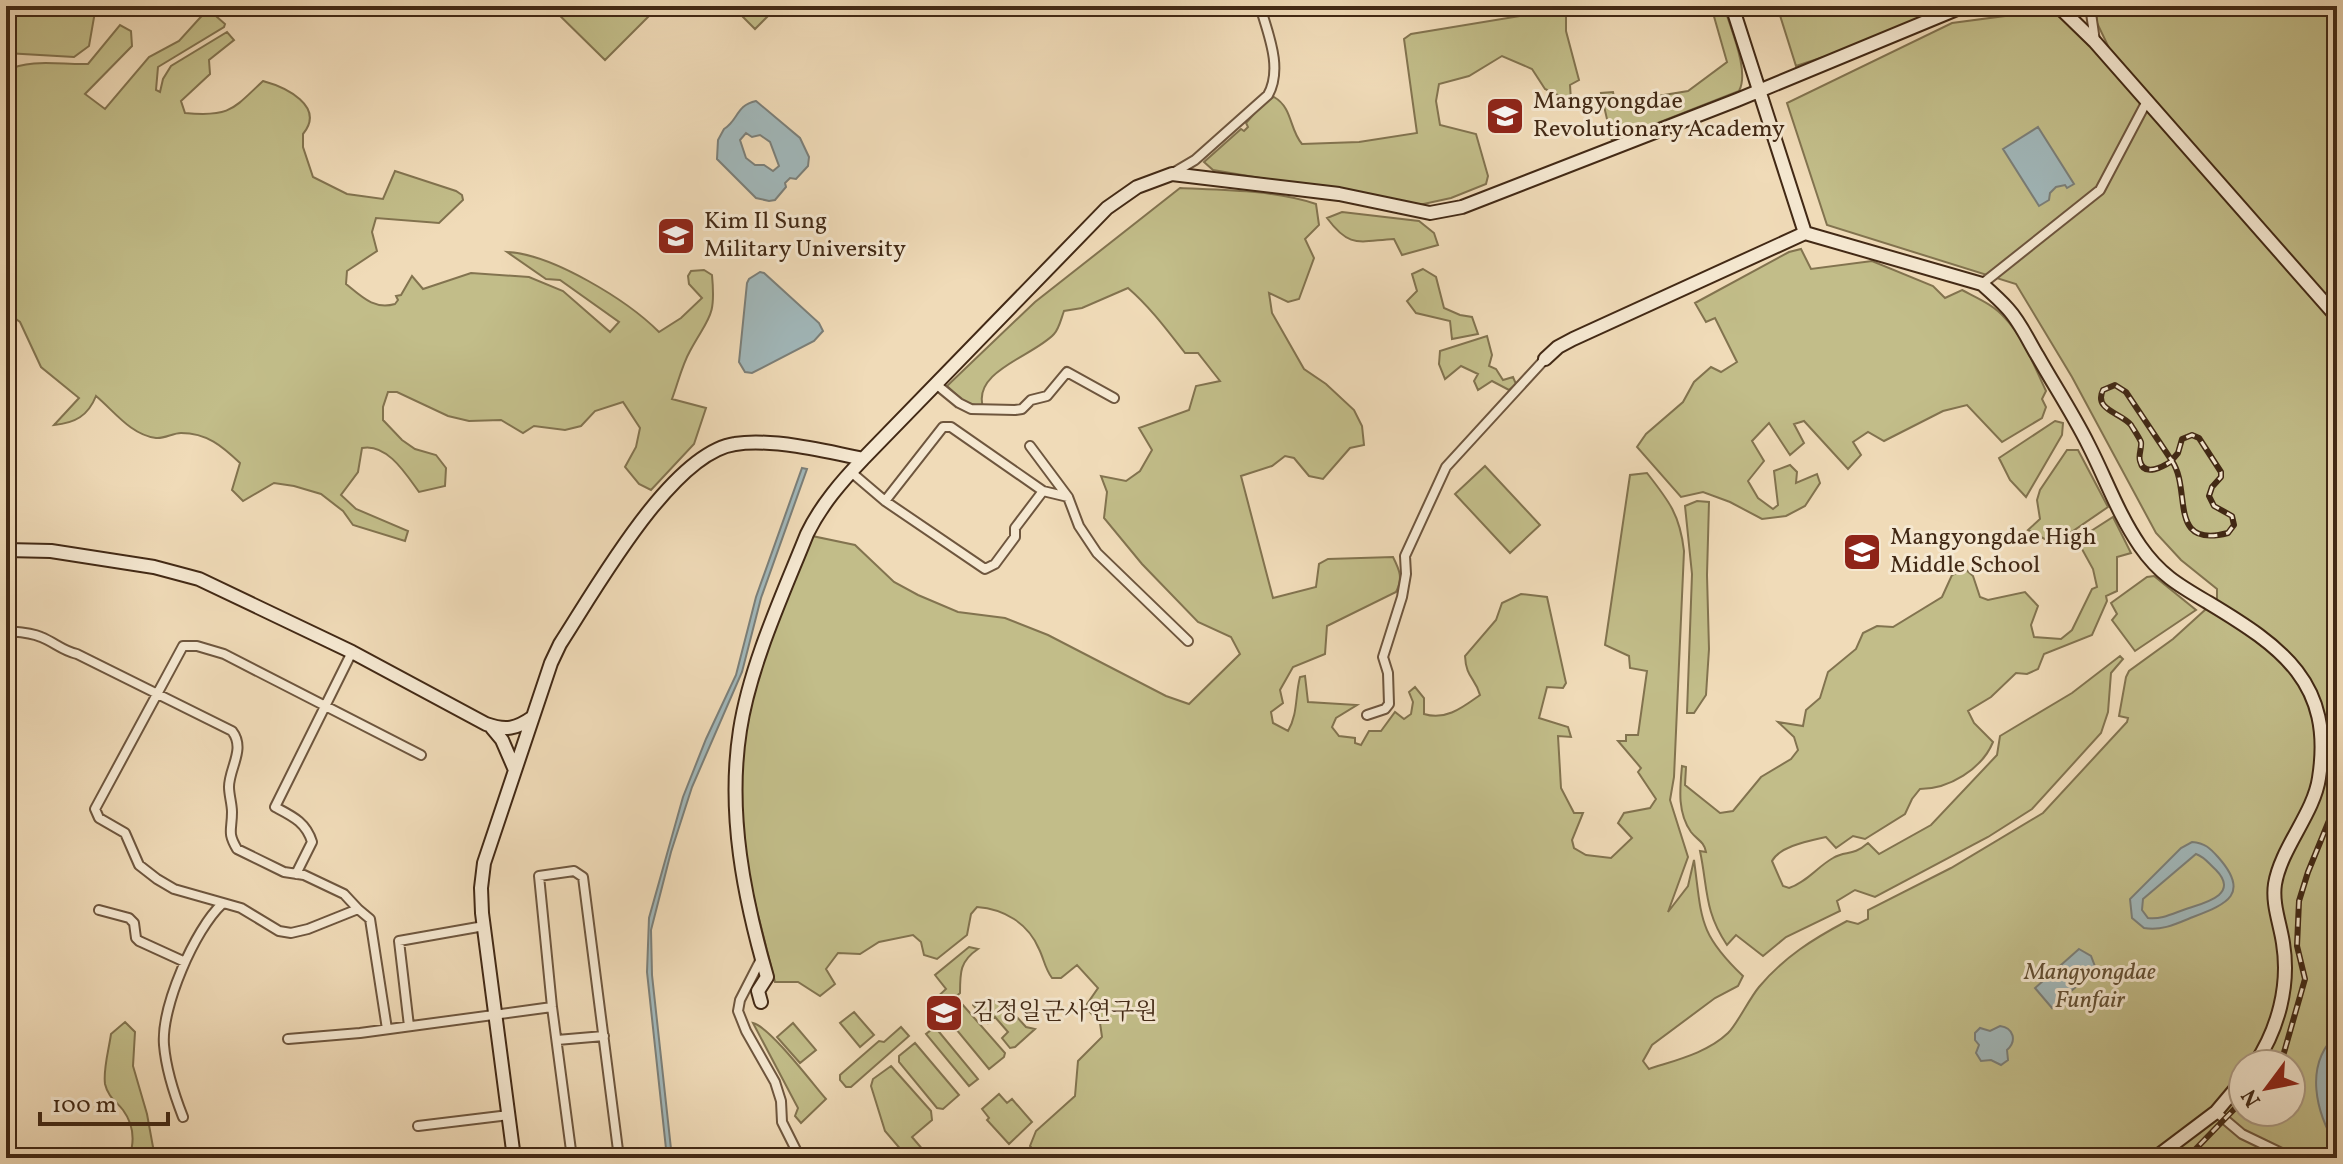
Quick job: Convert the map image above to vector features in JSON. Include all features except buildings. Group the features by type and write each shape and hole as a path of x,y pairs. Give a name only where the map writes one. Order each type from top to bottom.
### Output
{"street":[{"path":"761,1002 758,991 767,977 741,860 736,782 740,729 760,656 814,520 863,459 1107,208 1137,187 1172,174 1195,160 1268,95 1276,82 1272,50 1260,6"},
{"path":"1732,6 1805,233"},
{"path":"1172,174 1339,194 1430,213 1462,207 1759,91 1964,6"},
{"path":"2058,6 2095,42 2337,317"},
{"path":"2090,6 2095,42"},
{"path":"1982,284 2100,190 2147,101"},
{"path":"1367,715 1385,709 1389,704 1388,673 1383,657 1402,597 1405,556 1446,467 1558,347 1805,233 1982,284 2011,311 2088,444 2116,506 2161,574 2268,640 2296,668 2307,685 2321,723 2319,780 2275,883 2275,908 2285,973 2282,1003 2264,1048"},
{"path":"937,385 959,403 980,411 1022,409 1031,400 1047,396 1067,372 1114,398"},
{"path":"885,501 943,427 951,427 1043,491 1068,497"},
{"path":"514,1158 481,888 484,863 560,644 640,523 690,468 721,447 736,443 813,448 863,459"},
{"path":"1030,446 1068,497 1079,526 1097,553 1188,641"},
{"path":"851,472 885,501 985,569 995,564 1015,537 1015,528 1043,491"},
{"path":"6,550 51,551 154,567 199,579 352,652 486,724 502,730 511,729 533,717"},
{"path":"6,651 10,587"},
{"path":"7,631 44,638 232,731 237,737 238,751 228,785 232,812 231,839 237,849 284,872 304,875 344,894 370,919 387,1029"},
{"path":"358,909 291,933 279,931 241,908 174,889 139,865 125,833 99,818 96,813 104,791 183,646 197,646 224,654 421,755"},
{"path":"296,874 312,842 308,830 300,821 275,807 352,652"},
{"path":"486,724 502,740 515,770"},
{"path":"572,1158 539,876 574,871 583,877 619,1158"},
{"path":"183,1117 174,1092 164,1043 168,1012 185,962 199,933 222,904"},
{"path":"99,910 129,918 134,923 139,941 185,962"},
{"path":"409,1026 399,941 484,926"},
{"path":"761,959 740,1000 738,1011 775,1082 781,1101 782,1122 800,1158"},
{"path":"288,1039 552,1007"},
{"path":"557,1040 604,1036"},
{"path":"2155,1158 2216,1112 2227,1099"},
{"path":"2216,1112 2242,1134 2292,1158"},
{"path":"418,1126 509,1115"}],"green space":[{"path":"6,6 96,6 89,46 74,57 6,53"},
{"path":"550,6 659,6 605,60"},
{"path":"748,6 778,6 755,29 740,14"},
{"path":"1711,6 1724,6 1741,61 1742,83 1739,91 1612,141 1601,93 1613,92 1615,103 1688,91 1727,62"},
{"path":"1777,6 1941,6 1891,33 1796,66"},
{"path":"2095,6 2337,6 2337,309 2109,48 2097,23"},
{"path":"208,9 225,24 224,27 158,67 156,90 160,92 171,66 227,32 234,40 209,60 210,74 181,101 185,113 212,114 229,109 263,81 291,93 306,107 310,115 303,134 303,147 313,177 347,194 383,199 395,171 462,195 463,200 439,223 376,218 372,232 377,251 347,271 346,284 369,301 381,305 395,304 398,300 396,296 401,295 412,276 423,289 471,273 529,277 563,291 610,332 619,322 560,280 546,279 507,252 545,261 588,281 628,306 659,332 681,318 702,298 689,284 691,271 704,270 712,275 710,316 687,356 672,399 706,408 694,444 651,490 639,484 625,467 636,447 640,428 623,402 595,411 581,426 565,430 534,426 523,433 501,420 469,421 448,416 397,392 388,392 383,420 415,449 436,455 446,468 445,486 419,492 388,455 380,450 362,448 358,472 341,495 356,509 408,531 405,541 353,525 343,511 321,494 294,486 274,483 243,501 232,490 240,463 220,446 190,434 178,433 159,438 147,436 123,422 96,396 80,417 54,425 79,398 41,367 20,322 6,312 6,71 35,63 88,64 120,25 131,31 132,46 85,94 105,109 149,57 179,41"},
{"path":"1557,10 1566,13 1566,31 1579,80 1570,85 1571,100 1566,106 1560,96 1545,89 1532,69 1502,56 1469,76 1439,84 1436,101 1440,125 1476,134 1488,176 1486,184 1451,198 1419,205 1213,170 1204,162 1241,129 1244,131 1248,127 1246,123 1266,100 1274,97 1285,107 1302,144 1359,142 1417,133 1404,39 1411,34"},
{"name":"Mangyongdae Funfair","path":"2050,10 2076,28 2337,324 2337,1158 1040,1158 1030,1146 1036,1131 1075,1096 1078,1061 1102,1037 1100,1023 1085,1007 1098,988 1077,965 1061,978 1052,978 1034,940 1014,919 977,907 971,914 967,935 937,959 924,955 921,942 913,935 879,942 860,954 838,953 826,969 835,984 820,996 798,982 775,982 747,871 740,783 746,721 764,654 812,536 855,545 894,582 918,595 958,612 1005,618 1048,635 1166,696 1189,704 1240,654 1231,637 1198,622 1142,564 1104,518 1107,492 1101,476 1126,481 1140,471 1152,450 1139,428 1189,410 1196,386 1220,381 1198,353 1185,353 1136,295 1128,288 1082,308 1064,311 1054,334 995,374 982,394 983,407 964,402 947,386 1035,302 1180,188 1266,193 1316,204 1319,225 1305,239 1314,258 1299,299 1288,302 1269,293 1272,313 1304,369 1354,410 1362,426 1364,445 1350,448 1323,479 1309,476 1294,458 1285,456 1272,466 1241,476 1273,598 1316,587 1319,564 1328,559 1393,557 1400,574 1396,592 1327,626 1325,654 1293,667 1280,690 1283,703 1271,712 1273,723 1288,731 1295,711 1300,677 1305,676 1308,702 1357,705 1336,718 1332,727 1339,736 1355,738 1355,743 1361,745 1369,731 1381,731 1395,712 1404,719 1411,714 1413,702 1409,692 1415,687 1424,698 1424,714 1440,716 1454,712 1480,695 1467,669 1465,656 1496,620 1502,603 1521,594 1547,597 1566,683 1563,688 1547,687 1539,718 1568,727 1571,737 1558,736 1561,788 1574,813 1583,813 1572,840 1574,848 1586,855 1611,858 1632,838 1618,823 1624,813 1650,808 1656,799 1638,772 1641,768 1618,741 1626,741 1626,735 1638,735 1647,671 1630,668 1629,656 1605,645 1630,475 1647,473 1672,509 1680,528 1684,551 1674,777 1670,800 1688,857 1668,912 1688,886 1694,860 1701,911 1710,936 1743,976 1738,986 1715,998 1652,1045 1643,1061 1649,1069 1691,1055 1720,1040 1731,1030 1769,976 1811,942 1847,921 1858,924 1868,919 1868,910 1951,868 2043,813 2127,722 2128,718 2119,716 2129,671 2173,639 2217,599 2217,589 2181,560 2156,533 2072,377 2016,284 1827,225 1787,103 1952,23"},
{"path":"1342,212 1419,221 1434,233 1438,245 1402,255 1394,239 1349,239 1327,218"},
{"path":"1801,249 1811,269 1872,261 1933,286 1945,298 1962,290 2001,313 2018,334 2046,391 2042,399 2046,407 2042,418 2002,442 1967,405 1943,411 1884,441 1868,432 1853,442 1861,455 1848,469 1804,421 1794,424 1804,443 1790,455 1769,423 1752,441 1764,461 1748,481 1758,498 1773,509 1778,505 1774,471 1790,465 1797,472 1796,483 1817,474 1820,483 1805,506 1786,516 1762,519 1703,492 1681,497 1637,447 1646,434 1683,402 1694,382 1711,367 1721,372 1737,362 1715,318 1706,322 1695,303 1789,252"},
{"path":"1423,269 1436,277 1444,308 1472,317 1478,334 1452,339 1450,321 1416,313 1407,301 1417,291 1412,274"},
{"path":"1487,336 1492,355 1489,366 1496,369 1503,380 1513,377 1516,384 1509,390 1492,381 1478,390 1474,381 1478,374 1461,366 1445,379 1439,364 1440,351"},
{"path":"2055,421 2063,423 2062,435 2026,497 2010,480 1999,458"},
{"path":"2067,450 2078,450 2108,507 2054,544 2028,530 2040,519 2037,500 2040,490"},
{"path":"1485,466 1540,525 1510,553 1455,494"},
{"path":"1697,501 1709,502 1709,649 1706,695 1694,713 1687,713 1692,574 1685,506"},
{"path":"2113,517 2131,553 2117,557 2117,591 2106,596 2107,601 2092,635 2044,654 2038,669 2027,674 2016,673 1991,697 1968,711 1974,723 1993,742 1981,761 1953,781 1920,789 1905,814 1865,839 1853,836 1836,848 1826,837 1812,840 1781,851 1772,861 1783,886 1789,888 1838,856 1858,850 1868,843 1879,854 1931,825 1997,755 2000,736 2072,693 2120,656 2123,659 2111,673 2108,712 2101,733 2032,809 1988,837 1875,897 1855,890 1837,901 1840,911 1786,937 1763,956 1736,935 1727,945 1714,921 1708,900 1700,851 1706,852 1705,848 1691,832 1683,816 1680,800 1682,766 1686,767 1685,785 1720,813 1733,811 1761,777 1791,759 1798,750 1794,737 1778,722 1803,726 1806,710 1820,698 1828,672 1856,649 1863,633 1877,626 1893,627 1942,597 1952,575 1965,569 1973,576 1980,597 1988,600 2025,592 2038,606 2031,625 2034,637 2061,639 2072,630 2092,589 2097,587 2093,569 2077,540"},
{"path":"2154,576 2196,610 2135,651 2112,620 2117,614 2111,603 2147,577"},
{"path":"969,947 978,949 962,968 960,993 939,1011 932,1002 946,989 935,975"},
{"path":"974,1000 1003,1002 1026,1027 1035,1029 1010,1048 1002,1038 1008,1032 995,1017 988,1023 973,1005"},
{"path":"962,1004 1005,1053 989,1069 946,1017"},
{"path":"854,1012 874,1035 860,1047 840,1023"},
{"path":"125,1022 135,1032 133,1066 147,1114 155,1158 129,1158 133,1139 131,1127 105,1084 111,1034"},
{"path":"753,1023 770,1034 826,1099 801,1123 795,1116 798,1108"},
{"path":"793,1023 816,1050 800,1063 777,1037"},
{"path":"901,1027 909,1036 851,1087 846,1087 840,1075 879,1041 884,1042"},
{"path":"935,1027 978,1079 969,1086 926,1034"},
{"path":"915,1043 959,1095 943,1109 937,1108 899,1062 899,1056"},
{"path":"891,1066 931,1111 932,1120 912,1137 930,1158 908,1158 885,1131 871,1086 873,1079"},
{"path":"999,1094 1007,1103 1012,1099 1032,1122 1009,1144 987,1120 989,1118 982,1109"}],"water":[{"path":"756,101 800,138 809,157 808,166 796,179 790,178 785,183 786,187 775,200 756,198 717,159 718,140 724,129 749,103","holes":["746,133 752,137 760,135 770,142 779,166 773,171 764,165 755,165 746,158 740,140"]},
{"path":"2038,127 2074,184 2067,188 2065,185 2056,187 2050,193 2049,200 2039,206 2003,149"},
{"path":"760,272 819,323 823,331 814,341 752,373 745,372 739,362 747,283"},
{"path":"802,468 807,469 761,598 742,672 692,787 651,930 652,975 672,1158 667,1158 647,972 649,918 683,797 736,675 756,597"},
{"path":"2192,842 2212,851 2233,880 2231,896 2216,907 2175,924 2157,929 2144,928 2132,918 2130,899 2181,848","holes":["2196,854 2216,870 2224,886 2222,892 2202,904 2163,917 2148,918 2142,910 2143,899"]},
{"path":"2079,949 2091,956 2096,969 2052,1008 2035,988"},
{"path":"2000,1026 2012,1035 2012,1043 2007,1050 2008,1060 2001,1065 1991,1060 1981,1061 1976,1053 1979,1045 1975,1033 1980,1028 1990,1031"},
{"path":"2337,1034 2337,1147 2323,1119 2316,1089 2320,1060 2326,1046"}],"railway":[{"path":"2172,461 2126,392 2115,385 2103,390 2101,397 2105,407 2127,421 2139,438 2140,459 2146,469 2164,466 2172,461 2182,439 2192,435 2199,438 2221,472 2209,496 2214,506 2232,516 2234,525 2228,533 2209,536 2196,533 2189,525 2178,473 2172,461"},
{"path":"2285,1048 2305,979 2297,946 2299,901 2337,801"},
{"path":"2187,1158 2227,1117"}],"place":[{"name":"Mangyongdae Revolutionary Academy","path":"1505,116"},
{"name":"Kim Il Sung Military University","path":"676,236"},
{"name":"Mangyongdae High Middle School","path":"1862,552"},
{"name":"김정일군사연구원","path":"944,1013"}]}
